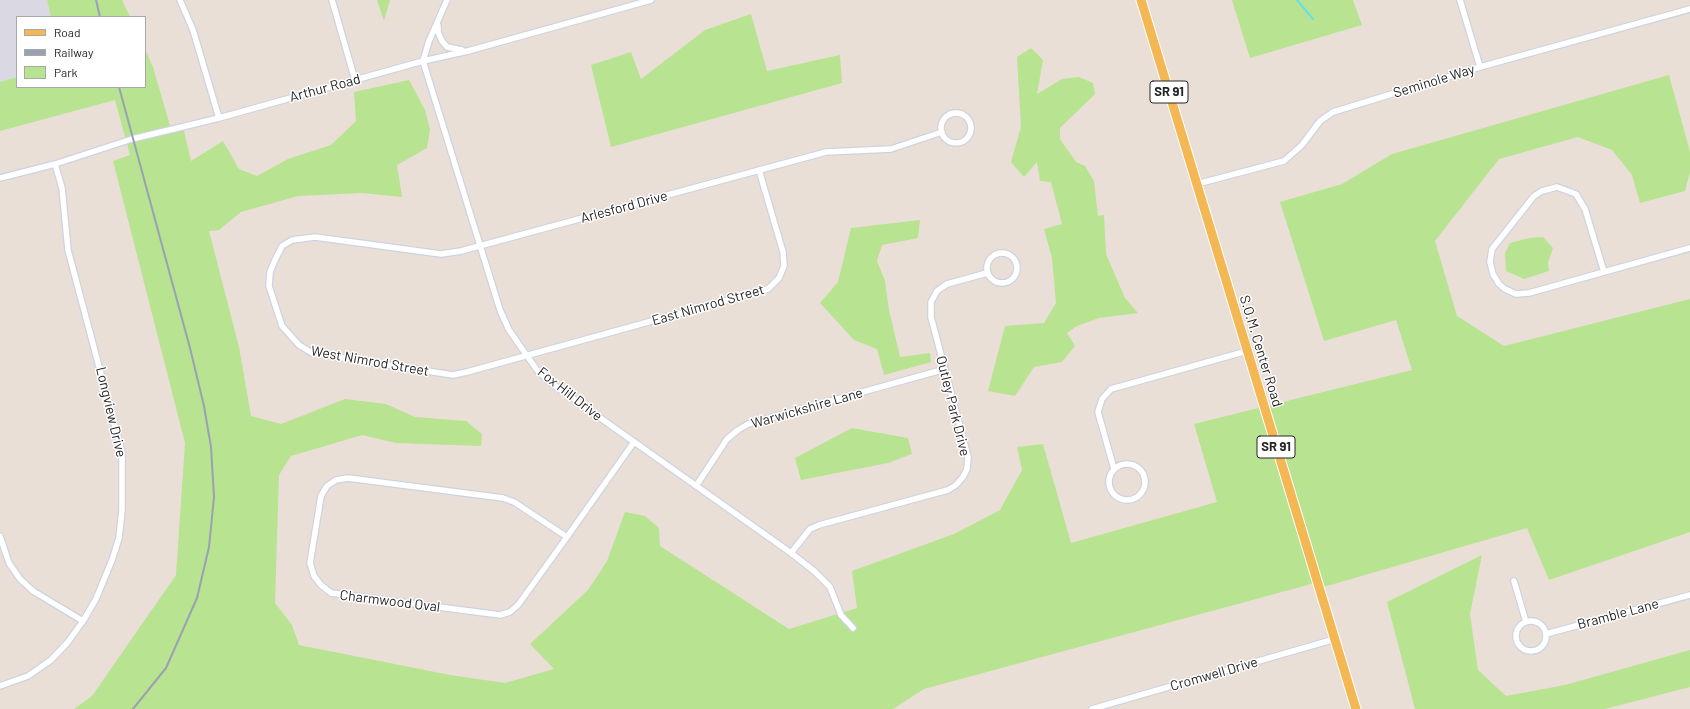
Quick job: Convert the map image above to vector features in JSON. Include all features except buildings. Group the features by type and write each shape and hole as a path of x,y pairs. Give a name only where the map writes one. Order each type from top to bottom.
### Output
{"main road":[{"name":"S.O.M. Center Road","path":"1141,0 1356,709"}],"street":[{"path":"180,0 193,30 220,118"},
{"path":"332,0 355,80"},
{"path":"423,61 429,41 447,0"},
{"name":"Arthur Road","path":"0,178 55,164 132,139 220,118 423,61 468,51 651,0"},
{"path":"1460,0 1480,66"},
{"name":"Seminole Way","path":"1196,184 1284,161 1302,146 1320,121 1333,112 1480,66 1690,9"},
{"path":"439,20 438,32 442,41 447,47 468,51"},
{"name":"Fox Hill Drive","path":"423,61 500,310 509,330 526,356 537,370 551,383 791,552 830,587 842,615 853,628"},
{"path":"960,113 968,118 970,122 971,126 969,136 962,142 952,142 944,137 942,132 944,120 951,114 960,113"},
{"name":"Arlesford Drive","path":"303,238 316,237 441,254 480,247 835,150 900,147 942,132"},
{"name":"Longview Drive","path":"0,686 28,676 51,660 68,642 84,621 103,583 119,538 124,479 122,453 68,250 62,188 55,164"},
{"name":"East Nimrod Street","path":"526,356 768,289 779,278 784,266 783,252 759,170"},
{"path":"1604,272 1583,204 1576,194 1557,187 1542,191 1534,196 1492,249 1490,262 1493,274 1499,284 1505,289 1516,294 1529,293 1690,248"},
{"name":"West Nimrod Street","path":"303,238 292,240 282,246 270,272 269,286 282,326 299,346 312,353 453,375 526,356"},
{"path":"998,253 1008,254 1015,261 1017,266 1015,276 1008,283 1002,284 993,281 987,273 987,263 994,255 998,253"},
{"name":"Outley Park Drive","path":"791,552 810,529 819,525 948,490 956,485 967,469 968,457 931,317 931,302 937,291 947,284 987,273"},
{"path":"1114,469 1118,466 1130,463 1140,469 1146,479 1140,495 1129,500 1122,499 1112,492 1109,481 1114,469 1098,412 1102,399 1111,389 1247,351"},
{"name":"Warwickshire Lane","path":"696,486 728,439 748,424 944,369"},
{"name":"Charmwood Oval","path":"567,537 514,502 503,498 348,478 336,480 327,486 320,496 310,563 314,576 321,585 331,593 500,615 510,612 518,605 567,537 634,442"},
{"path":"0,536 9,563 20,578 34,591 84,621"},
{"path":"1514,581 1526,622"},
{"name":"Bramble Lane","path":"1546,634 1690,594"},
{"path":"1530,621 1539,623 1546,634 1544,644 1541,648 1531,651 1522,648 1518,644 1516,634 1521,625 1526,622 1530,621"},
{"name":"Cromwell Drive","path":"1092,709 1336,639"}],"shaded area":[{"path":"0,0 47,0 51,16 16,16 16,77 0,82"}],"green space":[{"path":"47,0 122,0 130,16 51,16"},
{"path":"377,0 390,0 384,21"},
{"path":"1232,0 1353,0 1362,25 1250,58"},
{"path":"751,14 767,71 840,55 842,83 611,147 591,65 631,52 641,79 705,30"},
{"path":"1031,48 1043,60 1037,94 1062,79 1079,77 1093,83 1095,94 1060,128 1060,139 1076,162 1085,166 1094,181 1098,216 1104,215 1106,254 1125,298 1138,313 1099,318 1077,326 1067,333 1075,346 1062,362 1034,367 1015,396 988,391 1005,326 1044,323 1056,303 1052,258 1044,229 1062,224 1051,182 1040,181 1037,162 1024,177 1011,162 1021,127 1017,57"},
{"path":"146,51 153,67 171,129 183,127 191,161 223,141 239,169 257,176 288,159 331,145 356,121 354,92 409,80 425,110 430,129 427,148 397,165 402,197 362,193 298,196 241,212 219,230 209,231 239,347 251,416 281,424 345,399 386,404 415,417 466,421 482,434 481,446 396,443 362,435 291,456 279,475 275,603 292,625 299,645 450,675 505,683 554,669 530,644 588,590 607,561 625,512 645,516 659,528 660,546 789,629 857,608 852,571 954,534 1000,510 1022,470 1017,447 1043,444 1071,543 1217,502 1194,424 1412,370 1396,320 1324,341 1280,202 1342,184 1392,154 1669,75 1690,152 1690,172 1685,191 1640,203 1632,175 1612,150 1578,137 1499,159 1435,241 1457,316 1504,346 1690,299 1690,532 1549,580 1527,528 1320,588 1318,582 924,689 893,709 74,709 92,696 176,575 185,443 113,161 130,155 115,100 0,131 0,82 16,77 16,88 146,88"},
{"path":"920,220 918,238 882,245 877,261 885,281 889,310 900,357 930,353 931,362 884,375 877,349 854,340 820,303 838,282 851,228"},
{"path":"1543,237 1553,248 1548,263 1549,271 1524,279 1506,271 1505,253 1510,243 1529,238"},
{"path":"852,428 908,438 912,454 888,463 801,480 795,458"},
{"path":"1482,555 1470,614 1478,670 1506,696 1565,685 1690,650 1690,687 1605,709 1415,709 1387,602"}],"waterway":[{"path":"1297,0 1313,19"}],"railway":[{"path":"96,0 100,16"},
{"path":"119,88 190,348 204,406 211,447 214,497 209,547 197,598 166,668 133,709"}]}
